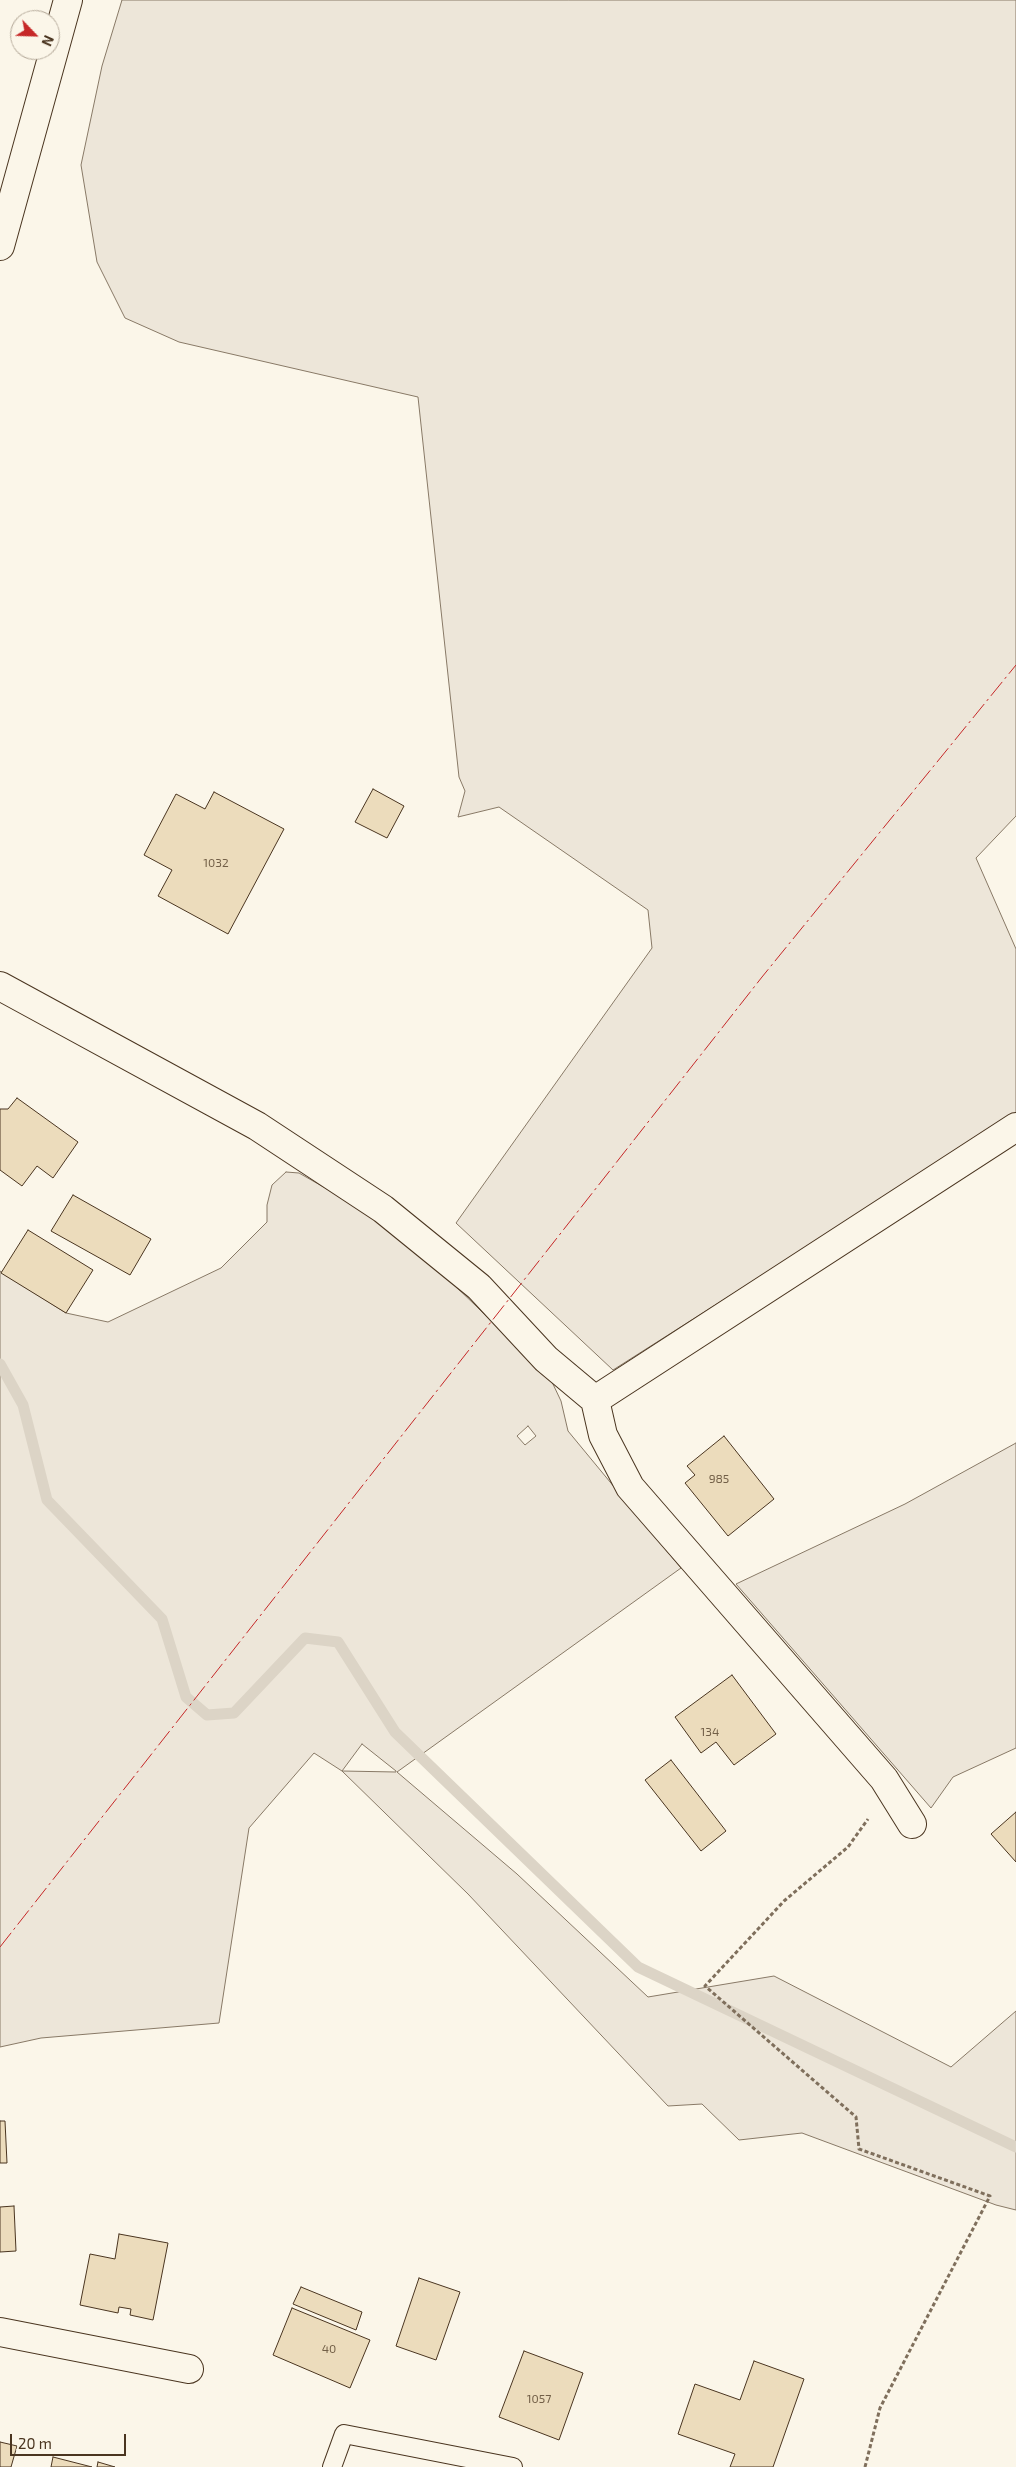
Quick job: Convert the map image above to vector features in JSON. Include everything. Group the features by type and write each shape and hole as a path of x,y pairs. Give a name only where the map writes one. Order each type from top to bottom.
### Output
{"street":[{"path":"0,246 68,0"},
{"path":"0,986 257,1126 383,1209 479,1287 546,1359 595,1400 603,1435 630,1487 884,1779 912,1824"},
{"path":"595,1400 1016,1127"},
{"path":"0,2332 189,2369"}],"lane":[{"path":"332,2467 344,2434 513,2467"}],"path":[{"path":"864,2467 880,2408 990,2196 859,2150 856,2117 705,1986 784,1901 848,1847 873,1812 884,1779"}],"shaded area":[{"path":"122,0 1016,0 1016,816 976,858 1016,949 1016,1114 613,1370 456,1223 652,948 648,910 499,807 458,817 465,791 459,777 418,397 179,342 125,318 97,262 81,165 102,66"},
{"path":"286,1172 299,1173 371,1214 422,1254 552,1382 561,1401 568,1431 681,1568 397,1772 517,1874 648,1997 774,1976 951,2067 1016,2011 1016,2210 996,2205 802,2133 739,2140 702,2104 668,2106 468,1894 342,1771 314,1753 249,1828 219,2023 41,2038 0,2047 0,1271 66,1313 108,1322 221,1268 267,1222 267,1205 272,1185","holes":["528,1426 536,1436 525,1445 517,1436","362,1744 396,1771 396,1772 342,1771"]},
{"path":"1016,1443 1016,1748 953,1777 931,1808 736,1584 905,1504"}],"building":[{"path":"373,789 404,806 387,838 355,822"},
{"path":"214,792 284,829 228,934 158,896 172,870 144,855 176,794 205,809"},
{"path":"17,1098 78,1142 53,1178 37,1166 22,1186 0,1170 0,1109 8,1109"},
{"path":"73,1195 151,1239 130,1275 51,1231"},
{"path":"28,1230 93,1270 66,1313 1,1273"},
{"path":"724,1436 774,1499 728,1536 685,1483 695,1475 687,1466"},
{"path":"732,1675 776,1734 734,1765 716,1742 701,1753 675,1717"},
{"path":"671,1760 726,1831 701,1851 645,1780"},
{"path":"1016,1812 1016,1862 991,1834"},
{"path":"0,2121 5,2121 7,2163 0,2163"},
{"path":"14,2206 16,2251 0,2252 0,2207"},
{"path":"119,2234 168,2243 153,2320 130,2315 131,2309 119,2307 118,2313 80,2305 90,2254 115,2259"},
{"path":"419,2278 460,2292 436,2360 396,2346"},
{"path":"301,2287 362,2312 356,2330 293,2304"},
{"path":"292,2308 370,2340 350,2388 273,2355"},
{"path":"524,2351 583,2373 559,2440 499,2417"},
{"path":"754,2361 804,2379 773,2467 730,2467 735,2454 678,2434 695,2384 740,2400"},
{"path":"0,2442 17,2446 11,2467 0,2467"},
{"path":"53,2457 92,2467 51,2467"},
{"path":"98,2462 115,2467 97,2467"}],"waterway":[{"path":"0,1364 23,1405 47,1500 162,1619 186,1697 207,1715 234,1713 305,1638 338,1642 395,1732 638,1967 1016,2147"}],"power":[{"path":"0,1947 762,977 1016,665"}]}
